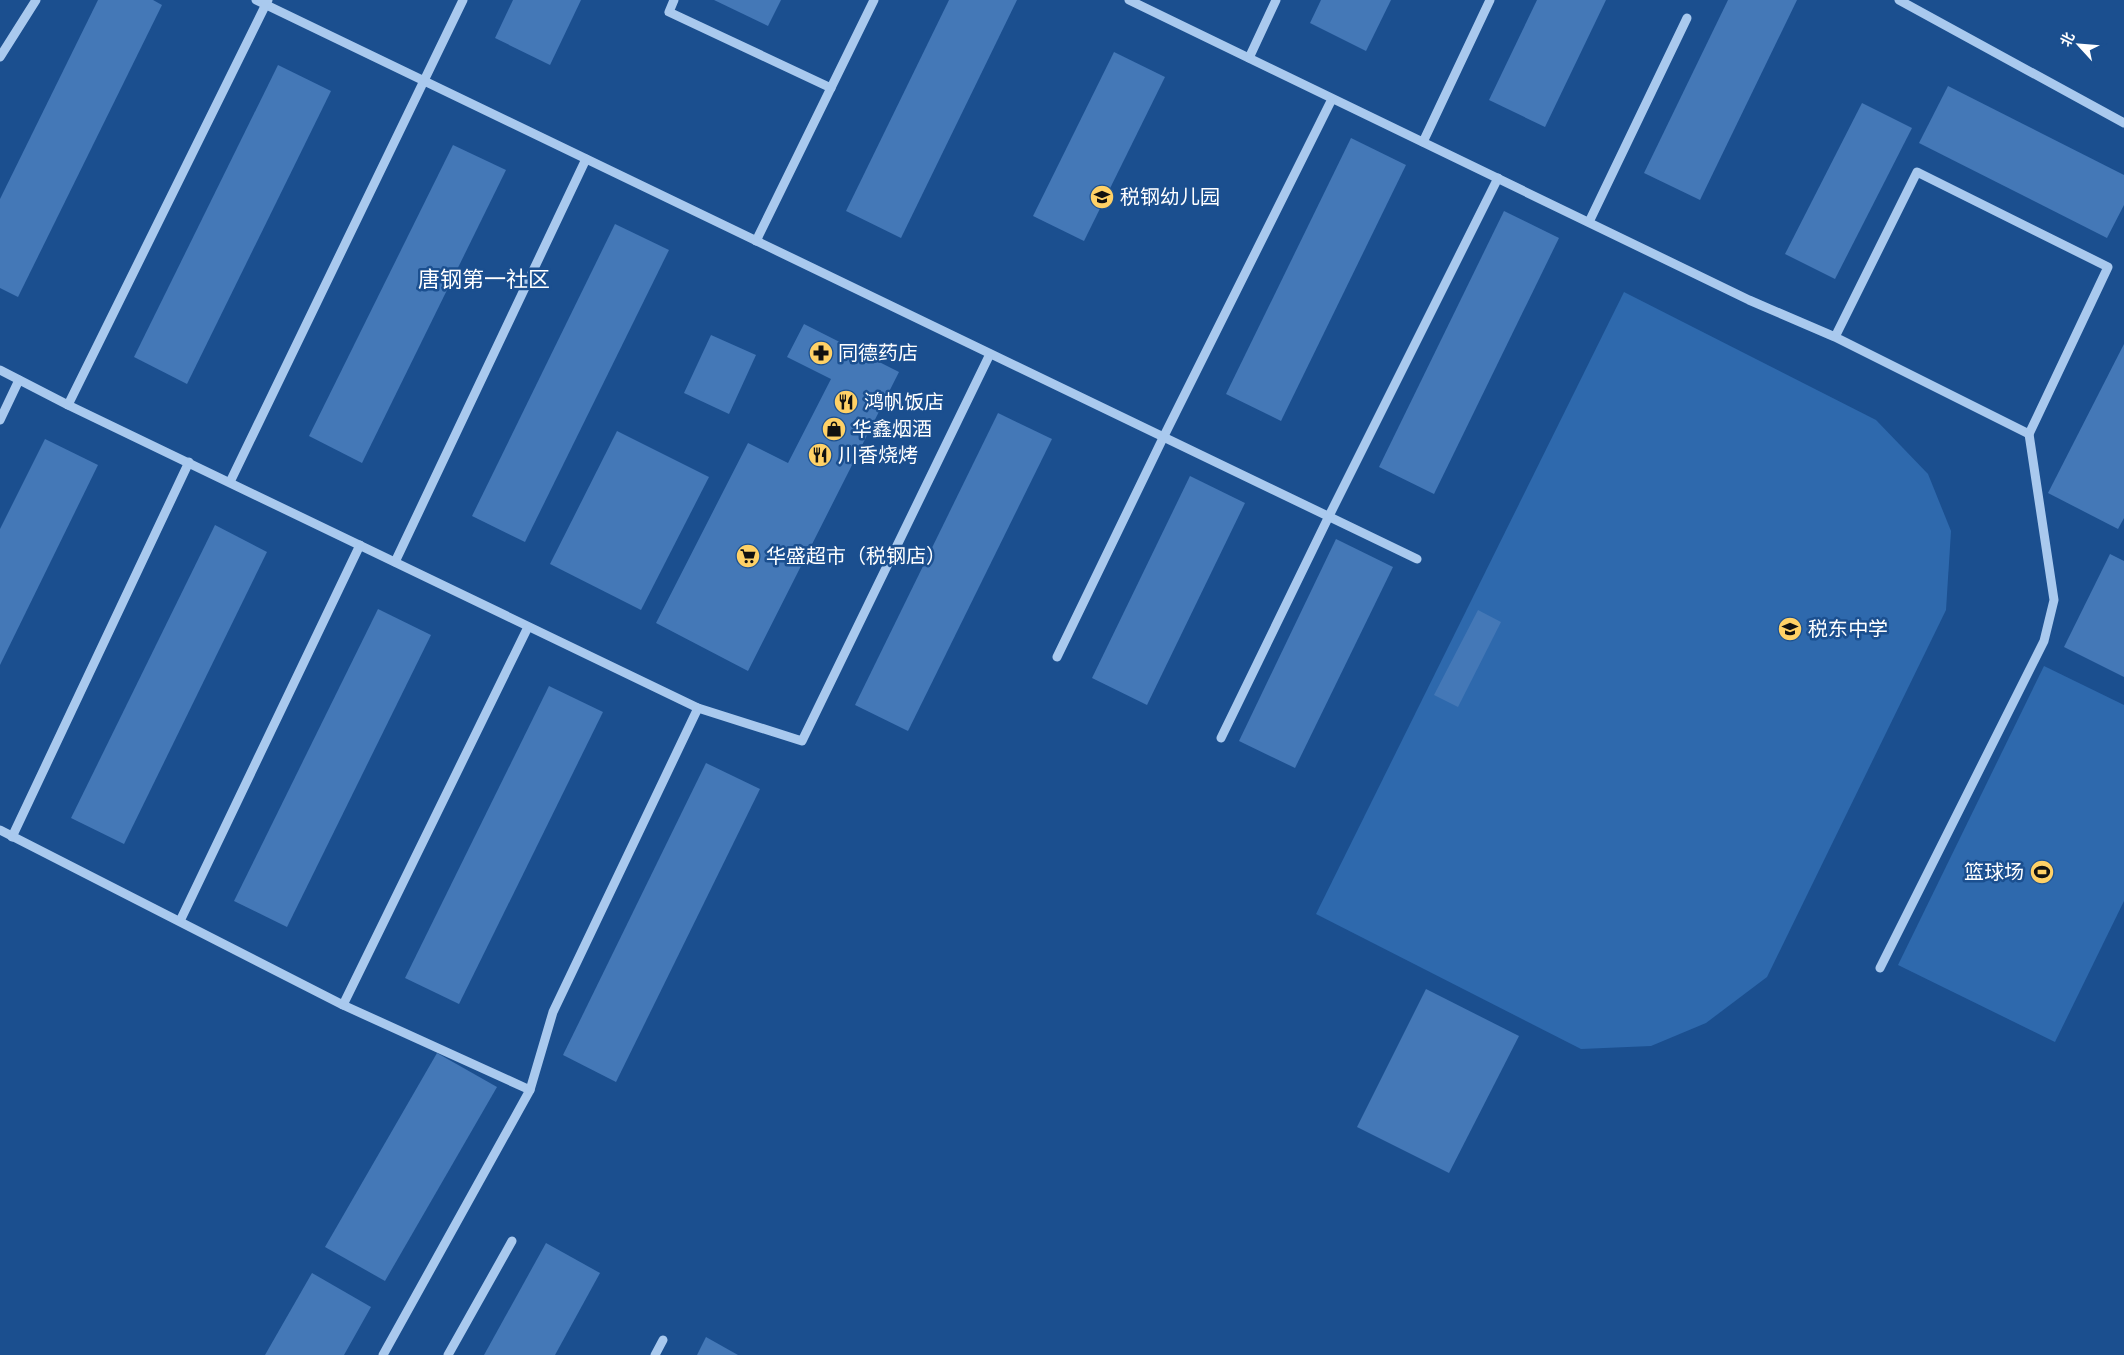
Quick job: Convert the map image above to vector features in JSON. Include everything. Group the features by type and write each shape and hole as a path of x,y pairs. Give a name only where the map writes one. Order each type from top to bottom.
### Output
{"street":[{"path":"0,57 36,0"},
{"path":"256,0 267,2 424,81 1417,559"},
{"path":"230,482 463,0"},
{"path":"674,0 669,12 831,88"},
{"path":"756,241 874,0"},
{"path":"1129,0 1749,300 1835,337 2029,434"},
{"path":"1249,58 1276,0"},
{"path":"1423,142 1490,0"},
{"path":"1899,0 2124,123"},
{"path":"68,405 267,2"},
{"path":"1589,222 1687,18"},
{"path":"1057,657 1163,438 1332,99"},
{"path":"395,562 586,159"},
{"path":"1835,337 1917,172 2108,267 2029,434 2054,600 2044,641 1880,968"},
{"path":"1221,738 1329,516 1498,178"},
{"path":"0,370 68,405 698,708 802,741 990,354"},
{"path":"0,420 19,380"},
{"path":"12,837 189,462"},
{"path":"180,921 360,545"},
{"path":"343,1005 528,627"},
{"path":"383,1355 530,1090 553,1012 698,708"},
{"path":"0,830 343,1005 530,1090"},
{"path":"448,1355 512,1241"},
{"path":"655,1355 663,1340"}],"shaded area":[{"path":"1624,292 1876,420 1928,474 1951,531 1946,610 1767,977 1706,1023 1651,1046 1581,1049 1316,914"},
{"path":"2044,666 2124,705 2124,901 2055,1042 1898,965"}],"building":[{"path":"98,0 153,0 162,5 18,297 0,288 0,199"},
{"path":"513,0 581,0 550,65 495,38"},
{"path":"714,0 781,0 768,26"},
{"path":"949,0 1017,0 901,238 846,211"},
{"path":"1321,0 1391,0 1366,51 1310,23"},
{"path":"1537,0 1606,0 1545,127 1489,100"},
{"path":"1728,0 1797,0 1700,200 1644,173"},
{"path":"1114,52 1165,77 1084,241 1033,216"},
{"path":"278,65 331,91 187,384 134,357"},
{"path":"1948,86 2124,175 2124,205 2107,238 1919,143"},
{"path":"1862,103 1912,128 1835,279 1785,254"},
{"path":"1351,138 1406,165 1281,421 1226,394"},
{"path":"453,145 506,170 362,463 309,436"},
{"path":"1504,211 1559,238 1434,494 1379,467"},
{"path":"615,224 669,250 525,542 472,516"},
{"name":"华盛超市（税钢店）","path":"804,324 899,372 748,671 656,623 748,443 788,463 831,379 787,357"},
{"path":"711,335 756,355 729,414 684,393"},
{"path":"2124,344 2124,518 2118,529 2048,493"},
{"path":"998,413 1052,439 908,731 855,705"},
{"path":"617,431 709,477 641,610 550,564"},
{"path":"45,439 98,465 0,665 0,529"},
{"path":"1190,476 1245,503 1147,705 1092,678"},
{"path":"215,525 267,552 124,844 71,818"},
{"path":"1336,539 1393,567 1295,768 1239,741"},
{"path":"2110,554 2124,561 2124,677 2064,647"},
{"path":"378,609 431,635 287,927 234,901"},
{"path":"1478,610 1501,622 1458,707 1434,695"},
{"path":"549,686 603,712 459,1004 405,978"},
{"path":"706,763 760,789 616,1082 563,1055"},
{"path":"1426,989 1519,1036 1449,1173 1357,1127"},
{"path":"437,1053 497,1087 385,1281 325,1247"},
{"path":"546,1243 600,1273 555,1355 484,1355"},
{"path":"312,1273 371,1307 344,1355 265,1355"},
{"path":"706,1337 738,1355 697,1355"}],"place":[{"name":"税钢幼儿园","path":"1102,197"},
{"name":"同德药店","path":"821,353"},
{"name":"鸿帆饭店","path":"846,402"},
{"name":"华鑫烟酒","path":"834,429"},
{"name":"川香烧烤","path":"820,455"},
{"name":"华盛超市（税钢店）","path":"748,556"},
{"name":"税东中学","path":"1790,629"},
{"name":"篮球场","path":"2042,872"}],"district":[{"name":"唐钢第一社区","path":"484,279"}]}
